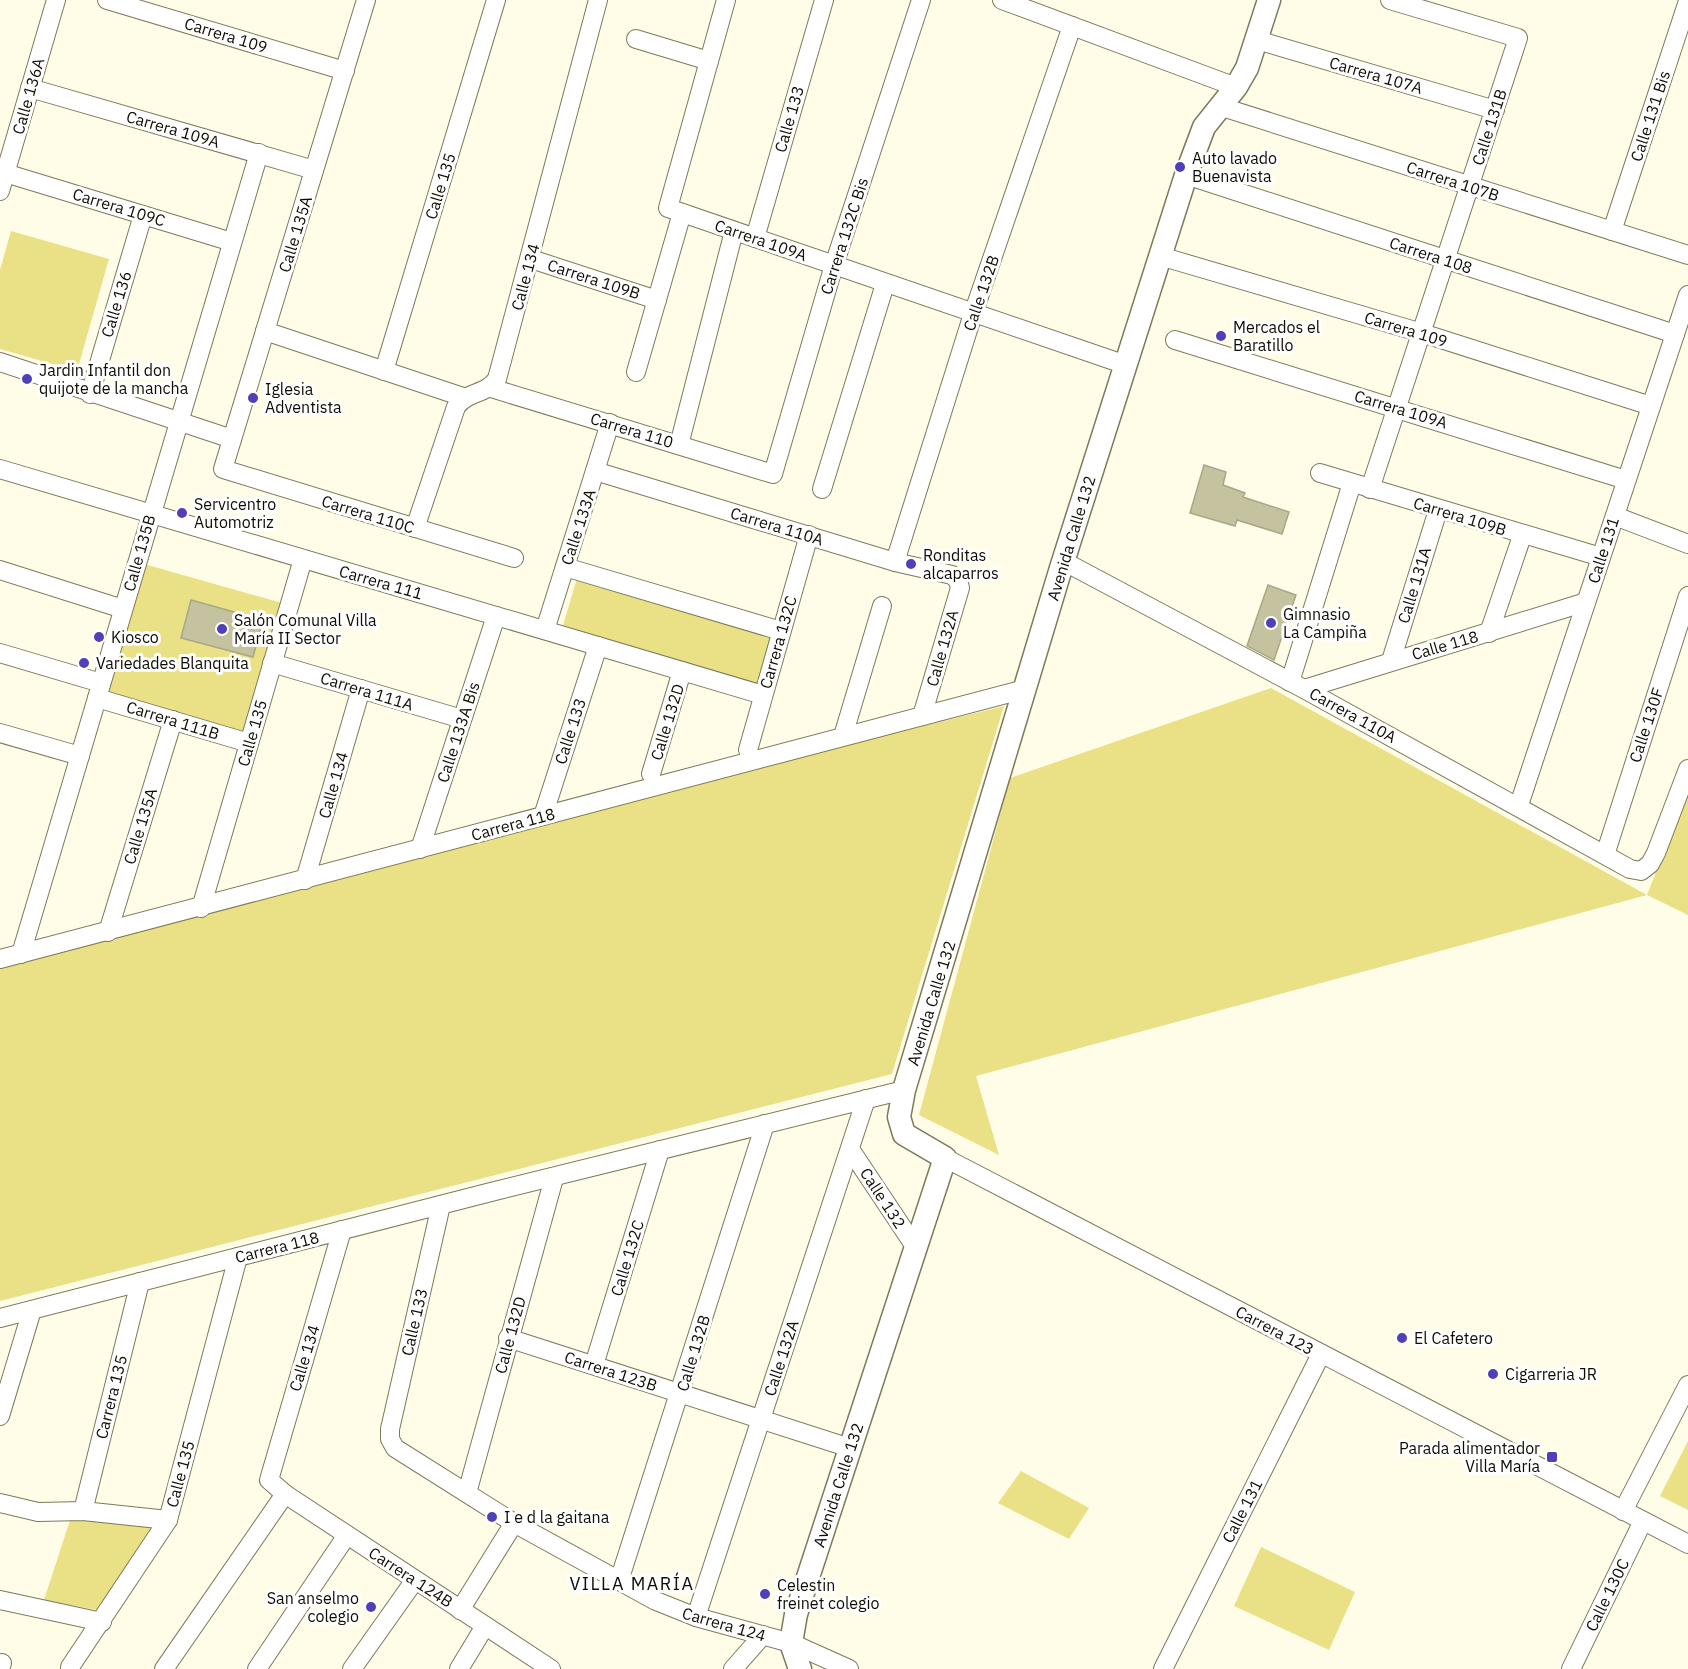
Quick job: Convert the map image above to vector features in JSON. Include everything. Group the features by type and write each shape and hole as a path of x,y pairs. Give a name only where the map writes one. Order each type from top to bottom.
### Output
{"main road":[{"name":"Avenida Calle 132","path":"904,1090 1064,561 1186,175 1204,127 1236,87 1247,68 1269,0"},
{"name":"Carrera 123","path":"904,1090 899,1117 904,1134 945,1158"},
{"name":"Avenida Calle 132","path":"791,1643 796,1614 945,1158"},
{"path":"791,1643 800,1669"}],"street":[{"name":"Calle 136A","path":"0,191 56,0"},
{"name":"Carrera 109","path":"107,0 345,71"},
{"name":"Calle 135A","path":"223,469 366,0"},
{"name":"Calle 135","path":"384,371 496,0"},
{"name":"Calle 134","path":"491,388 497,379 531,259 598,0"},
{"path":"636,372 657,300 709,61 726,0"},
{"name":"Calle 133","path":"755,238 824,0"},
{"name":"Carrera 132C Bis","path":"773,474 834,265 921,0"},
{"path":"1002,0 1236,87"},
{"name":"Calle 131B","path":"1370,489 1518,38 1390,0"},
{"name":"Calle 131 Bis","path":"1612,231 1688,1"},
{"name":"Calle 132B","path":"895,562 973,314 1072,26"},
{"path":"636,39 709,61"},
{"name":"Carrera 107A","path":"1257,40 1495,110"},
{"name":"Carrera 109A","path":"30,88 314,170"},
{"name":"Carrera 107B","path":"1219,106 1688,255"},
{"name":"Calle 135B","path":"21,954 259,153"},
{"name":"Carrera 109C","path":"5,173 232,242"},
{"name":"Carrera 108","path":"1186,175 1446,260 1678,344"},
{"name":"Carrera 109A","path":"675,210 1126,365"},
{"name":"Calle 136","path":"90,394 143,215"},
{"path":"679,444 734,231"},
{"name":"Carrera 109","path":"1160,256 1422,333 1651,406"},
{"name":"Carrera 109B","path":"531,259 657,300"},
{"path":"822,489 885,284"},
{"name":"Calle 131","path":"1519,805 1651,406 1678,344 1688,295"},
{"path":"265,332 463,398"},
{"name":"Carrera 109A","path":"1175,339 1626,480"},
{"path":"0,362 90,394 179,420 232,439"},
{"path":"415,528 456,407 463,398 491,388"},
{"name":"Carrera 110","path":"491,388 773,474"},
{"name":"Calle 133A","path":"545,630 610,423"},
{"name":"Carrera 111","path":"0,469 763,695"},
{"name":"Carrera 110C","path":"223,469 514,558"},
{"name":"Carrera 110A","path":"595,471 895,562 952,574 958,580"},
{"name":"Carrera 109B","path":"1320,473 1522,536 1601,557"},
{"path":"1297,685 1352,483"},
{"name":"Calle 131A","path":"1391,661 1438,510"},
{"path":"1615,516 1688,544"},
{"name":"Carrera 132C","path":"748,750 808,535"},
{"path":"1489,633 1522,536"},
{"name":"Calle 135","path":"201,908 303,559"},
{"name":"Carrera 110A","path":"1064,561 1519,805 1630,868 1641,871 1650,864 1656,854 1688,769"},
{"path":"565,567 782,631"},
{"path":"0,570 123,609"},
{"name":"Calle 132A","path":"922,716 960,588 958,580"},
{"name":"Calle 130F","path":"1605,855 1688,596"},
{"name":"Calle 118","path":"1297,685 1489,633 1586,602"},
{"path":"843,736 882,606"},
{"name":"Calle 133A Bis","path":"420,849 496,616"},
{"name":"Calle 133","path":"543,816 598,646"},
{"name":"Carrera 111B","path":"0,653 173,720 249,743"},
{"name":"Carrera 111A","path":"272,663 462,719"},
{"name":"Calle 132D","path":"651,774 682,671"},
{"name":"Carrera 118","path":"0,960 1025,688"},
{"name":"Calle 134","path":"306,880 361,689"},
{"name":"Calle 135A","path":"108,932 173,720"},
{"path":"0,733 80,756"},
{"name":"Carrera 118","path":"0,1318 904,1090"},
{"name":"Calle 132A","path":"696,1617 866,1099"},
{"name":"Calle 132B","path":"619,1581 681,1393 765,1124"},
{"name":"Calle 132","path":"850,1149 916,1248"},
{"name":"Calle 132C","path":"594,1365 660,1150"},
{"name":"Carrera 123","path":"945,1158 1688,1544"},
{"name":"Calle 132D","path":"467,1493 554,1178"},
{"name":"Calle 133","path":"390,1439 390,1429 441,1205"},
{"name":"Calle 134","path":"164,1669 279,1490 269,1475 342,1230"},
{"name":"Calle 135","path":"70,1668 168,1520 238,1257"},
{"name":"Carrera 135","path":"83,1511 140,1282"},
{"path":"0,1416 32,1310"},
{"name":"Carrera 123B","path":"508,1338 850,1448"},
{"name":"Calle 131","path":"1163,1669 1321,1354"},
{"path":"1623,1511 1688,1385"},
{"name":"Carrera 124","path":"390,1439 395,1448 514,1523 656,1601 696,1617 791,1643 849,1669"},
{"name":"Carrera 124B","path":"279,1490 551,1669"},
{"path":"0,1503 38,1512 83,1511 168,1520"},
{"name":"Calle 130C","path":"1571,1669 1643,1521"},
{"path":"460,1610 514,1523"},
{"path":"257,1669 347,1535"},
{"path":"352,1669 415,1580"},
{"path":"0,1600 102,1622"},
{"path":"459,1669 485,1626"},
{"path":"733,1669 764,1635"}],"shaded area":[{"path":"11,231 109,259 77,371 0,349 0,270"},
{"path":"137,562 289,605 249,743 97,698"},
{"path":"577,578 773,636 758,688 562,629"},
{"path":"1271,688 1647,895 976,1076 999,1155 919,1115 1010,778"},
{"path":"1004,706 892,1074 0,1301 0,967 838,747"},
{"path":"1688,789 1688,915 1647,895"},
{"path":"1688,1441 1688,1510 1660,1496"},
{"path":"1021,1471 1089,1508 1069,1539 998,1503"},
{"path":"72,1514 155,1521 97,1610 44,1600"},
{"path":"1261,1547 1355,1592 1329,1650 1234,1606"}],"building":[{"path":"1204,465 1226,472 1223,485 1245,493 1243,497 1289,512 1282,534 1237,520 1235,526 1190,513"},
{"name":"Gimnasio La Campiña","path":"1268,585 1296,595 1274,660 1247,646"},
{"name":"Salón Comunal Villa María II Sector","path":"191,600 263,620 253,657 181,638"}],"place":[{"name":"Auto lavado Buenavista","path":"1180,167"},
{"name":"Mercados el Baratillo","path":"1221,336"},
{"name":"Jardin Infantil don quijote de la mancha","path":"27,379"},
{"name":"Iglesia Adventista","path":"253,398"},
{"name":"Servicentro Automotriz","path":"182,513"},
{"name":"Ronditas alcaparros","path":"911,564"},
{"name":"Gimnasio La Campiña","path":"1271,623"},
{"name":"Salón Comunal Villa María II Sector","path":"222,629"},
{"name":"Kiosco","path":"99,637"},
{"name":"Variedades Blanquita","path":"84,663"},
{"name":"El Cafetero","path":"1402,1338"},
{"name":"Cigarreria JR","path":"1493,1374"},
{"name":"Parada alimentador Villa María","path":"1552,1457"},
{"name":"I e d la gaitana","path":"492,1517"},
{"name":"Celestin freinet colegio","path":"765,1594"},
{"name":"San anselmo colegio","path":"371,1607"}],"district":[{"name":"VILLA MARÍA","path":"632,1584"}]}
